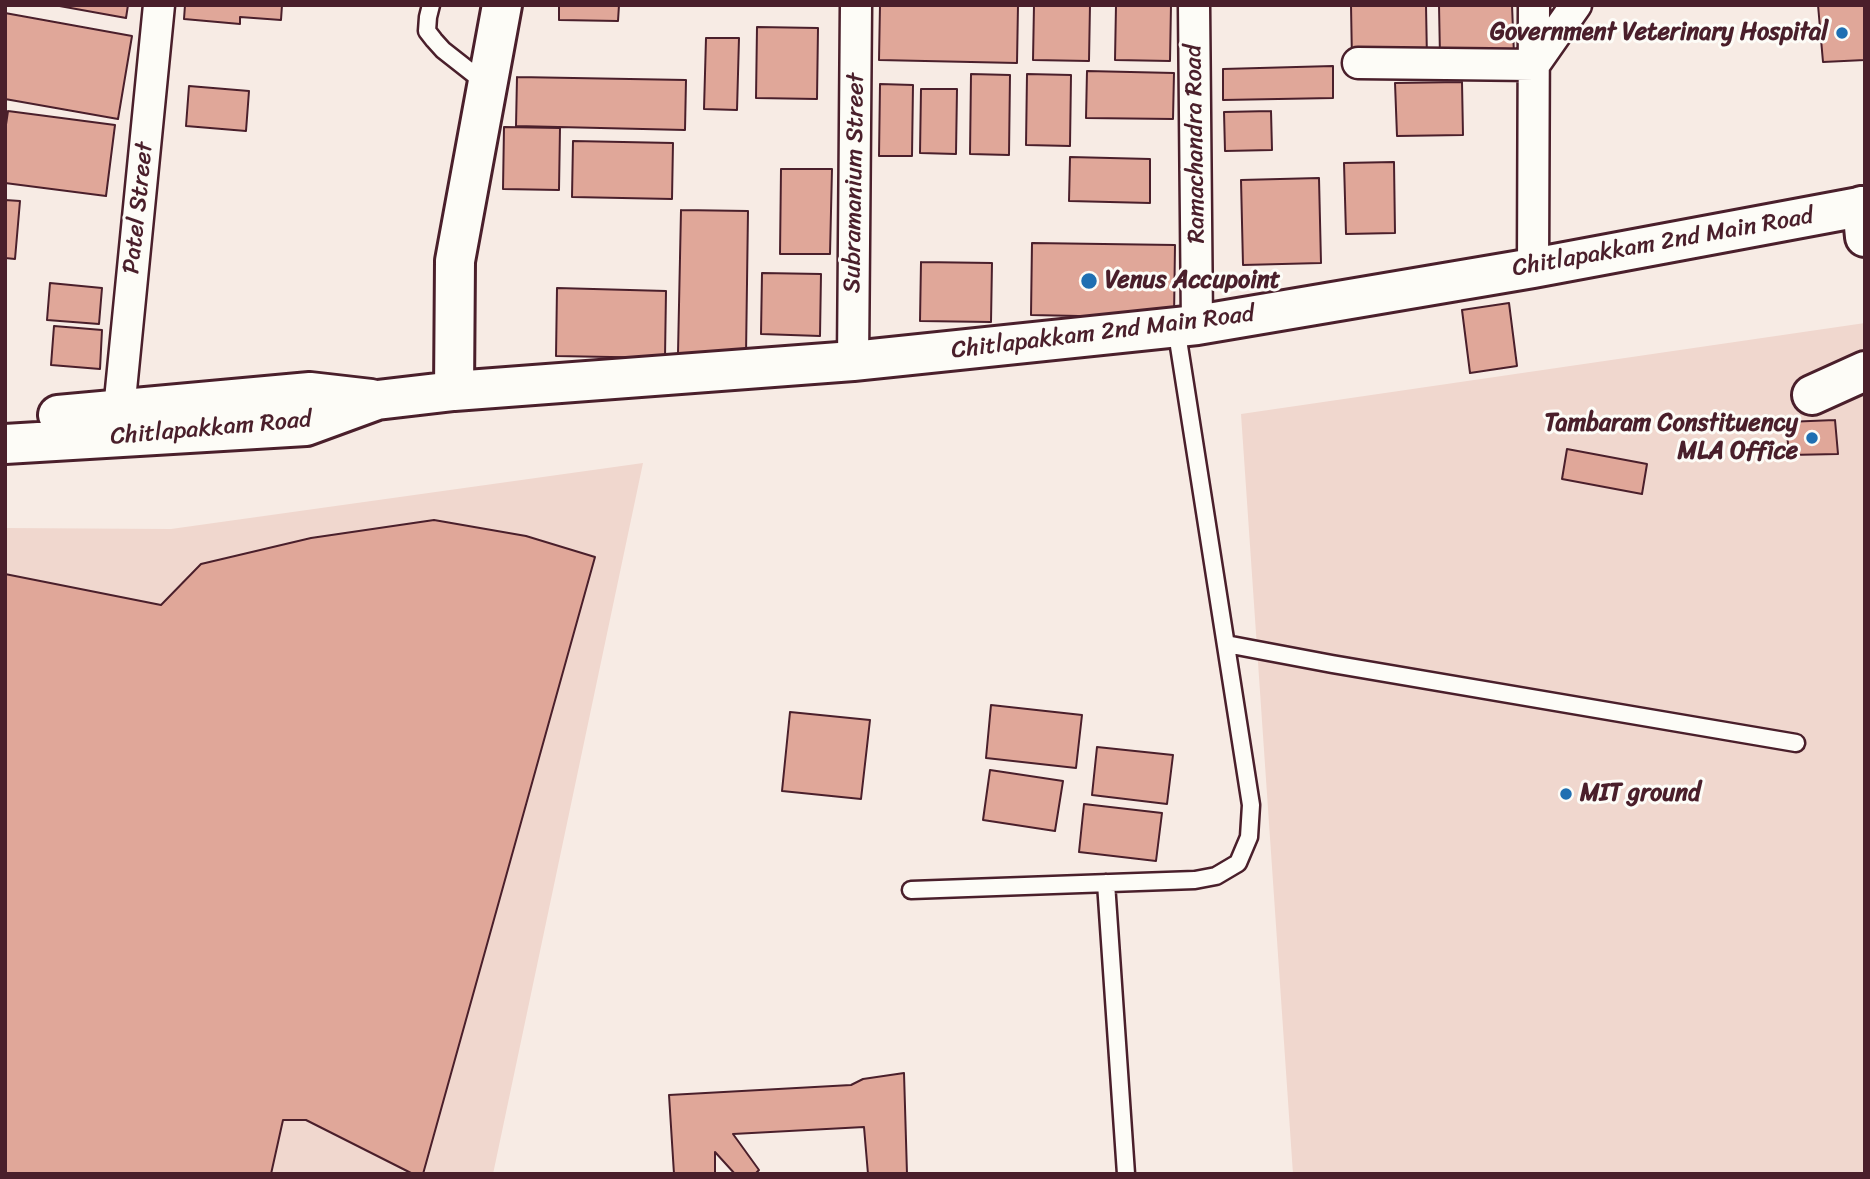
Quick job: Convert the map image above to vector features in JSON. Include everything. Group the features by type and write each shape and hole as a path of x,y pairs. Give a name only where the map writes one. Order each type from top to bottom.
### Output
{"main road":[{"path":"454,391 455,261 502,5"},
{"name":"Chitlapakkam 2nd Main Road","path":"377,400 454,391 853,361 1186,326 1864,216"},
{"path":"1812,395 1865,371"},
{"name":"Chitlapakkam Road","path":"5,419 310,392 377,400"},
{"name":"Chitlapakkam Road","path":"5,444 306,426 377,400"}],"street":[{"name":"Patel Street","path":"119,410 159,5"},
{"name":"Subramanium Street","path":"853,361 856,5"},
{"name":"Ramachandra Road","path":"1186,326 1194,5"},
{"path":"1534,5 1534,268"},
{"path":"1534,65 1576,5"},
{"path":"1358,63 1534,65"}],"lane":[{"path":"431,5 427,30 434,40 487,85"},
{"path":"911,890 1195,880 1216,876 1238,863 1249,837 1251,805 1226,644 1186,326"},
{"path":"1226,644 1796,743"},
{"path":"1106,883 1126,1174"}],"shaded area":[{"name":"MIT ground","path":"1865,323 1865,1174 1293,1174 1241,414"},
{"path":"643,463 493,1174 5,1174 5,528 171,529"}],"building":[{"path":"54,5 128,5 126,18"},
{"path":"185,5 282,5 281,20 240,17 240,24 184,19"},
{"path":"559,5 619,5 618,21 559,20"},
{"path":"880,5 1018,5 1017,63 879,60"},
{"path":"1034,5 1090,5 1089,61 1033,60"},
{"path":"1116,5 1171,5 1170,61 1115,60"},
{"path":"1351,5 1426,5 1427,60 1352,62"},
{"path":"1439,5 1512,5 1514,55 1440,57"},
{"name":"Government Veterinary Hospital","path":"1818,5 1865,5 1865,60 1823,62"},
{"path":"5,13 132,36 118,119 5,99"},
{"path":"757,27 818,28 817,99 756,98"},
{"path":"706,38 739,38 737,110 704,109"},
{"path":"1333,66 1333,98 1223,100 1223,69"},
{"path":"1087,71 1174,73 1173,119 1086,118"},
{"path":"971,74 1010,75 1009,155 970,154"},
{"path":"1027,74 1071,75 1070,146 1026,145"},
{"path":"517,77 686,80 685,130 516,126"},
{"path":"1462,82 1463,135 1397,136 1395,83"},
{"path":"880,84 913,85 912,156 879,156"},
{"path":"189,86 249,91 246,131 186,126"},
{"path":"921,89 957,89 956,154 920,153"},
{"path":"8,111 115,125 106,196 5,183 5,131"},
{"path":"1271,111 1272,150 1225,151 1224,112"},
{"path":"504,127 560,128 559,190 503,189"},
{"path":"573,141 673,143 672,199 572,197"},
{"path":"1070,157 1150,159 1150,203 1069,201"},
{"path":"1394,162 1395,233 1346,234 1344,163"},
{"path":"781,169 832,169 830,254 780,254"},
{"path":"1319,178 1321,263 1243,265 1241,180"},
{"path":"5,200 20,201 15,259 5,258"},
{"path":"681,210 748,211 746,355 678,353"},
{"path":"1032,243 1175,245 1174,318 1031,315"},
{"path":"921,262 992,263 991,322 920,321"},
{"path":"762,273 821,274 820,336 761,334"},
{"path":"50,283 102,288 99,324 47,320"},
{"path":"557,288 666,291 665,358 556,356"},
{"path":"1509,303 1517,366 1470,373 1462,310"},
{"path":"54,326 102,330 100,369 51,365"},
{"name":"Tambaram Constituency MLA Office","path":"1835,420 1838,454 1789,455 1786,422"},
{"path":"1567,449 1647,464 1642,494 1562,479"},
{"path":"434,520 526,536 595,557 423,1174 413,1174 306,1120 283,1120 271,1174 5,1174 5,574 161,605 201,564 311,538"},
{"path":"991,705 1082,715 1076,768 986,758"},
{"path":"790,712 870,720 861,799 782,791"},
{"path":"1097,747 1173,755 1167,804 1092,795"},
{"path":"990,770 1063,781 1055,831 983,820"},
{"path":"1084,804 1162,813 1156,861 1079,852"},
{"path":"904,1073 907,1174 868,1174 864,1127 733,1134 759,1170 755,1174 735,1174 715,1152 715,1174 674,1174 669,1095 851,1085 863,1079"}],"place":[{"name":"Government Veterinary Hospital","path":"1842,33"},
{"name":"Venus Accupoint","path":"1089,281"},
{"name":"Tambaram Constituency MLA Office","path":"1812,438"},
{"name":"MIT ground","path":"1566,794"}]}
